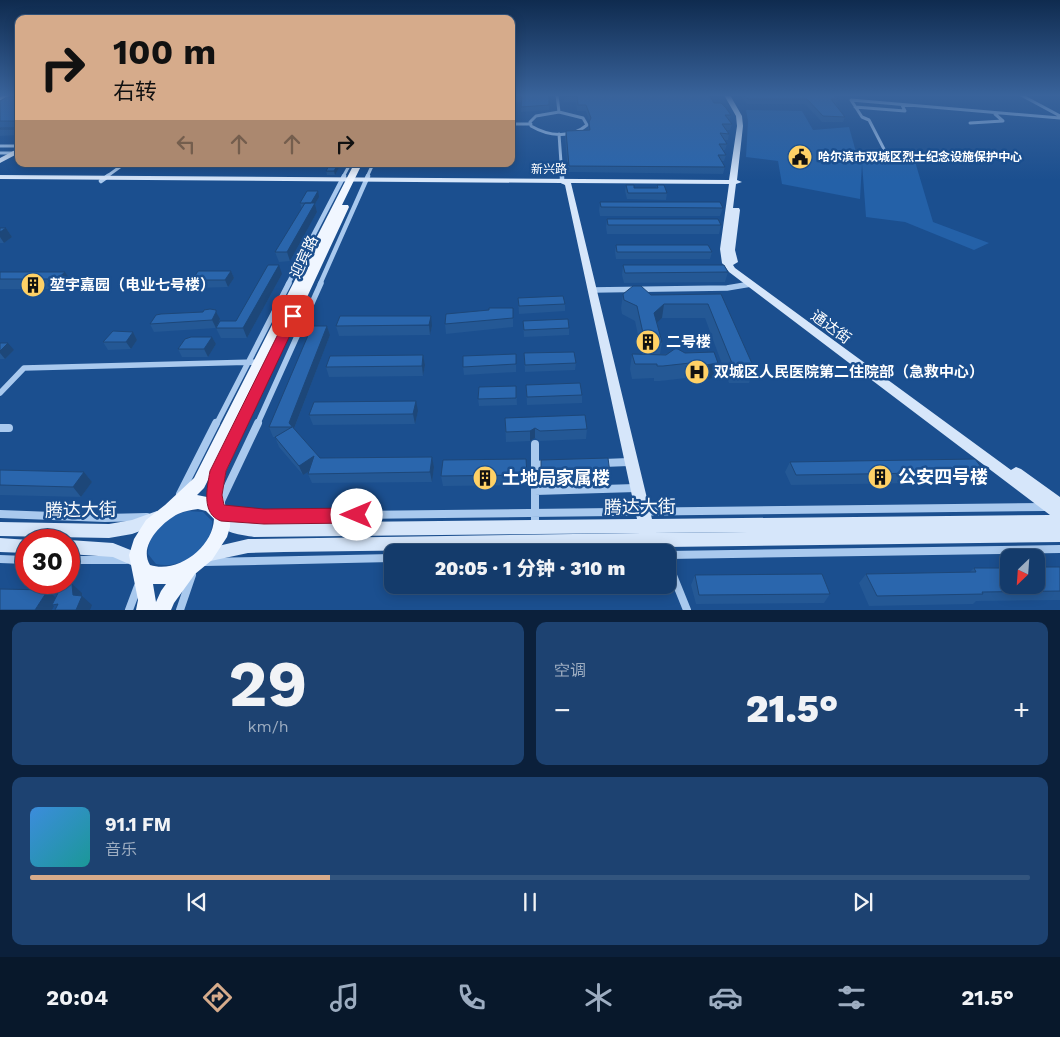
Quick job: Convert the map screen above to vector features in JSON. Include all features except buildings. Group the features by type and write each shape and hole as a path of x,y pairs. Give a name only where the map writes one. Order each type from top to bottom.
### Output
{"main road":[{"name":"通达街","path":"735,184 740,123"},
{"name":"通达街","path":"745,123 724,257 732,270 1057,507 1060,514"},
{"path":"2,158 15,155"},
{"name":"迎宾路","path":"212,470 354,180 357,167"},
{"name":"迎宾路","path":"212,470 254,362 363,167"},
{"name":"新兴路","path":"0,177 735,184"},
{"name":"新兴路","path":"0,181 103,179"},
{"path":"565,183 592,290 637,488 653,534"},
{"path":"145,610 147,600 137,548 142,537 212,470"},
{"path":"162,610 166,597 216,543 222,531 220,514 214,495 212,470"},
{"path":"166,512 198,502 209,504 220,514"},
{"name":"腾达大街","path":"0,528 109,531 132,527 166,512"},
{"name":"腾达大街","path":"220,514 237,527 254,530 535,520 653,534 1060,535"},
{"name":"腾达大街","path":"198,562 248,546 1060,522"},
{"path":"0,545 15,546"},
{"path":"80,548 113,550 150,573 162,576 177,573 198,562"}],"street":[{"path":"515,124 531,124 542,132 559,134 578,132 587,125 586,123"},
{"path":"871,123 886,153"},
{"path":"559,134 565,183"},
{"path":"0,146 15,146"},
{"path":"103,179 120,167"},
{"path":"351,167 354,180"},
{"path":"220,514 354,180 369,167"},
{"path":"592,290 727,288 751,284"},
{"path":"0,393 24,368 254,362"},
{"path":"0,514 105,518 166,512 254,362"},
{"path":"0,428 9,428"},
{"path":"535,444 535,520"},
{"path":"593,463 631,462"},
{"path":"535,465 554,464"},
{"path":"535,491 637,488"},
{"path":"653,534 1057,507"},
{"path":"676,555 1060,549"},
{"path":"180,610 198,562 384,558"},
{"path":"0,559 15,560"},
{"path":"80,561 140,567 129,610"},
{"path":"676,583 687,610"}],"shaded area":[{"path":"748,123 809,123 813,130 849,127 856,152 914,158 933,222 989,243 974,250 905,222 866,217 862,163 860,199 782,184 778,161 746,157"},
{"path":"188,511 203,512 212,521 208,540 194,555 185,560 176,564 156,564 148,554 151,538 160,526 173,517"}],"place":[{"name":"哈尔滨市双城区烈士纪念设施保护中心","path":"800,157"},
{"name":"堃宇嘉园（电业七号楼）","path":"33,285"},
{"name":"二号楼","path":"648,342"},
{"name":"双城区人民医院第二住院部（急救中心）","path":"697,372"},
{"name":"公安四号楼","path":"880,477"},
{"name":"土地局家属楼","path":"485,478"}],"route":[{"path":"293,316 218,471 214,495 217,508 221,514 264,516 357,515"}]}
